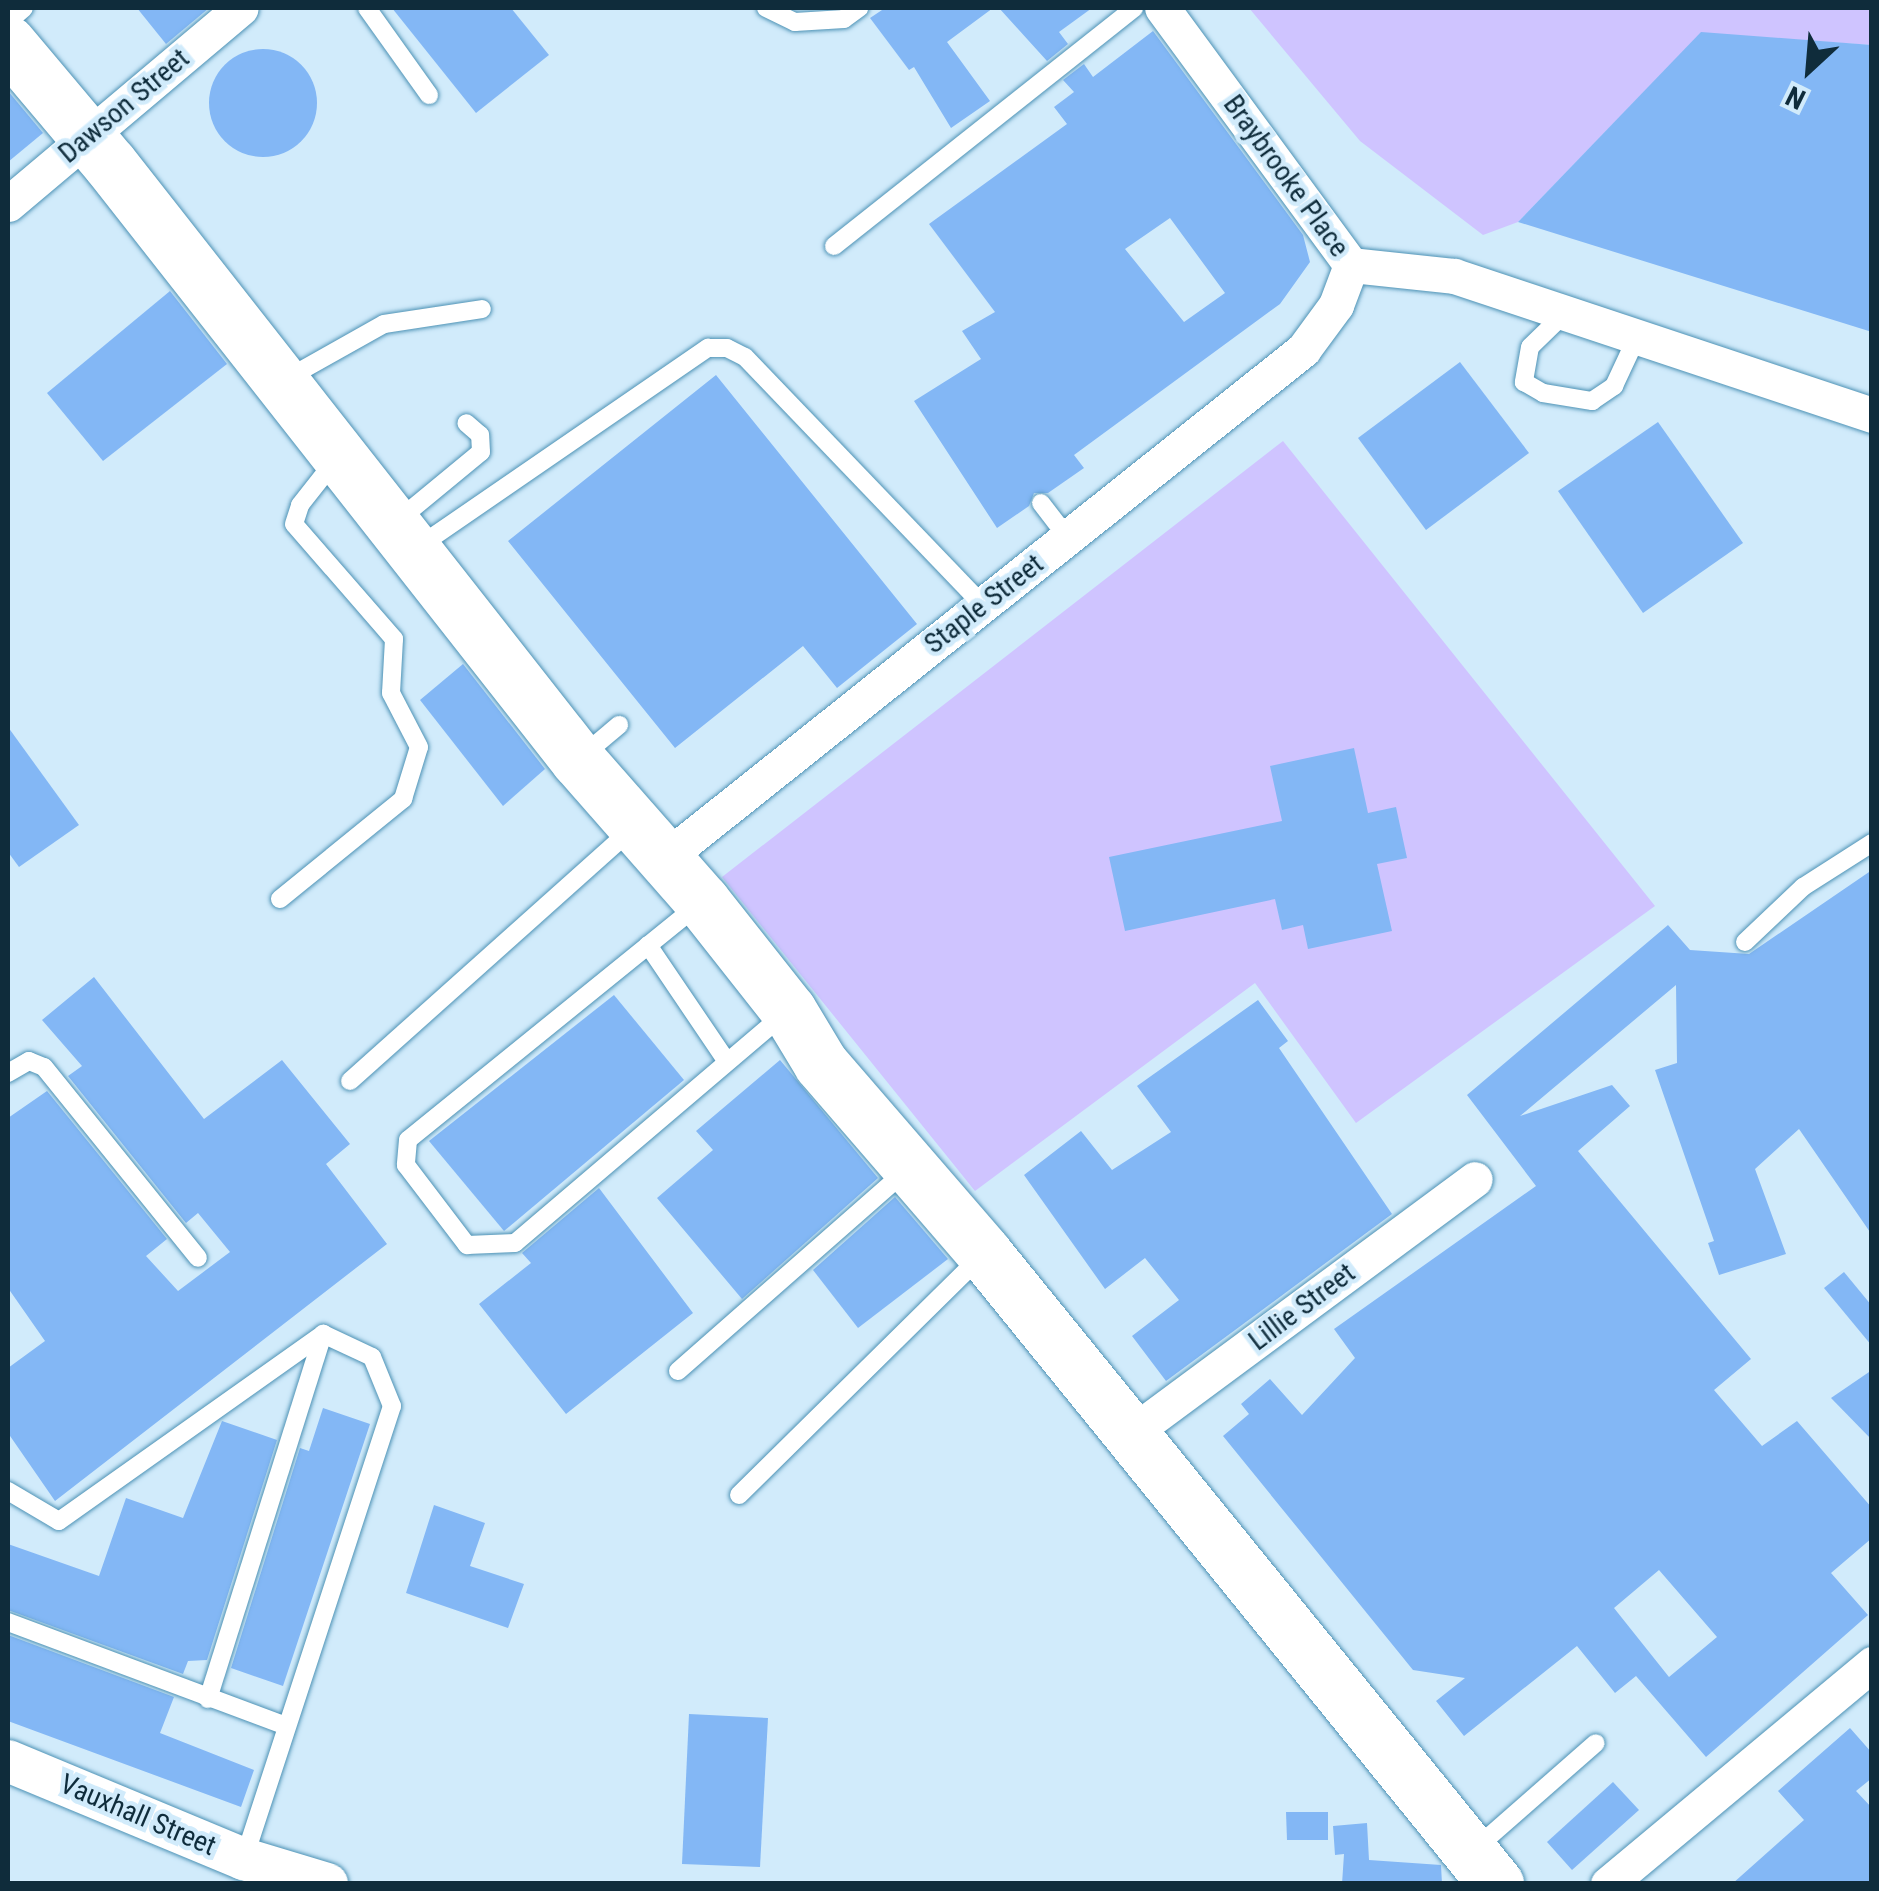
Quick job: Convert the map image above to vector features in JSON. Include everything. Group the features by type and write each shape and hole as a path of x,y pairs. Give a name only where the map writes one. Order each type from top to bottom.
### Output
{"main road":[{"path":"8,44 84,140 110,164 402,538 599,742 649,843 702,901 789,1011 820,1064 984,1254 1483,1868"}],"street":[{"name":"Dawson Street","path":"8,204 241,8"},
{"name":"Braybrooke Place","path":"1162,8 1351,265 1336,305 1303,350"},
{"path":"1351,265 1454,276 1634,341 1872,415"},
{"name":"Staple Street","path":"649,843 983,605 1303,350"},
{"name":"Lillie Street","path":"1129,1435 1475,1179"},
{"path":"1608,1884 1872,1664"},
{"name":"Vauxhall Street","path":"8,1761 301,1881"}],"lane":[{"path":"8,22 24,8"},
{"path":"367,8 429,95"},
{"path":"766,8 796,22 844,19 860,8"},
{"path":"834,246 1134,8"},
{"path":"282,382 384,324 482,309"},
{"path":"1564,314 1530,347 1524,382 1544,393 1592,401 1614,386 1634,341"},
{"path":"402,538 708,348 727,348 745,357 983,605"},
{"path":"402,538 480,452 480,435 466,423"},
{"path":"280,898 403,799 420,747 391,692 394,640 294,524 300,506 338,458"},
{"path":"1041,503 1068,538"},
{"path":"350,1080 649,843"},
{"path":"1745,942 1804,887 1872,844"},
{"path":"702,901 408,1140 406,1165 466,1245 515,1244 726,1060 789,1011"},
{"path":"648,945 726,1060"},
{"path":"8,1074 29,1061 44,1067 198,1258"},
{"path":"678,1372 910,1167"},
{"path":"739,1496 984,1254"},
{"path":"8,1492 59,1521 323,1334"},
{"path":"208,1699 323,1334"},
{"path":"244,1859 392,1406 372,1357 323,1334"},
{"path":"8,1622 286,1726"},
{"path":"1483,1868 1596,1743"}],"shaded area":[{"path":"1249,8 1871,8 1871,45 1701,33 1518,222 1483,235 1360,141"},
{"path":"1283,441 1655,906 1356,1123 1255,983 975,1191 722,877"}],"building":[{"path":"137,8 209,8 166,44"},
{"path":"392,8 511,8 549,55 476,113"},
{"path":"885,8 993,8 947,42 990,101 951,128 914,67 909,70 870,18"},
{"path":"999,8 1092,8 1059,32 1068,44 1047,61"},
{"path":"1153,31 1303,235 1310,262 1280,304 1074,455 1084,468 1048,493 1034,493 1029,506 997,528 914,401 981,359 962,331 995,312 929,224 1067,124 1054,107 1074,92 1063,80 1084,64 1093,77","holes":["1170,218 1225,293 1184,322 1125,249"]},
{"path":"1701,32 1872,45 1872,332 1518,222"},
{"path":"263,49 284,53 302,64 313,82 317,103 313,124 302,142 284,153 263,157 242,153 224,142 213,124 209,103 213,82 224,64 242,53"},
{"path":"8,91 43,133 8,162"},
{"path":"170,291 227,364 103,461 47,393"},
{"path":"1460,362 1529,453 1426,530 1358,438"},
{"path":"716,375 917,624 837,688 803,646 675,748 508,541"},
{"path":"1658,422 1743,543 1643,613 1558,491"},
{"path":"463,664 545,769 503,806 420,700"},
{"path":"8,727 79,825 19,867 8,852"},
{"path":"1354,748 1368,813 1396,807 1407,858 1377,864 1392,931 1308,949 1303,925 1282,930 1275,899 1125,931 1109,857 1282,821 1270,766"},
{"path":"1872,870 1872,1235 1799,1129 1755,1169 1786,1254 1719,1275 1708,1243 1714,1241 1655,1070 1677,1063 1676,985 1520,1116 1612,1085 1630,1106 1578,1151 1751,1359 1714,1390 1762,1446 1797,1421 1872,1508 1872,1538 1831,1573 1868,1615 1706,1757 1636,1676 1615,1693 1577,1646 1464,1736 1436,1701 1465,1678 1413,1670 1223,1436 1249,1414 1241,1404 1270,1379 1302,1415 1355,1358 1334,1329 1536,1186 1467,1095 1668,925 1690,950 1749,954","holes":["1659,1570 1717,1637 1669,1677 1614,1608"]},
{"path":"94,977 204,1119 282,1060 350,1144 326,1164 387,1244 55,1501 8,1433 8,1368 45,1341 8,1288 8,1118 47,1091 167,1239 146,1256 178,1291 230,1252 198,1213 186,1223 68,1076 82,1066 42,1020"},
{"path":"614,995 684,1080 504,1231 429,1141"},
{"path":"1258,1000 1288,1041 1279,1048 1392,1214 1166,1381 1132,1336 1179,1300 1145,1258 1105,1289 1024,1175 1081,1131 1112,1170 1171,1132 1137,1086"},
{"path":"780,1060 878,1178 742,1299 657,1198 713,1150 696,1131"},
{"path":"599,1188 693,1313 566,1414 479,1304 531,1263 522,1253"},
{"path":"895,1197 948,1259 858,1328 813,1270"},
{"path":"1844,1272 1872,1306 1872,1346 1824,1288"},
{"path":"1872,1370 1872,1440 1831,1398"},
{"path":"323,1408 370,1424 283,1686 231,1668 300,1448 309,1451"},
{"path":"222,1421 277,1440 207,1660 188,1661 183,1674 8,1610 8,1544 99,1576 126,1498 183,1518"},
{"path":"434,1505 485,1523 470,1566 524,1584 508,1628 406,1593"},
{"path":"8,1635 174,1697 160,1733 254,1770 241,1807 8,1721"},
{"path":"689,1714 768,1718 760,1867 682,1864"},
{"path":"1850,1728 1872,1753 1872,1778 1856,1791 1872,1808 1872,1884 1732,1884 1804,1820 1778,1791"},
{"path":"1613,1782 1639,1810 1572,1870 1547,1842"},
{"path":"1286,1812 1328,1812 1328,1840 1287,1840"},
{"path":"1367,1823 1369,1860 1441,1865 1442,1884 1342,1884 1344,1854 1335,1855 1333,1826"}]}
